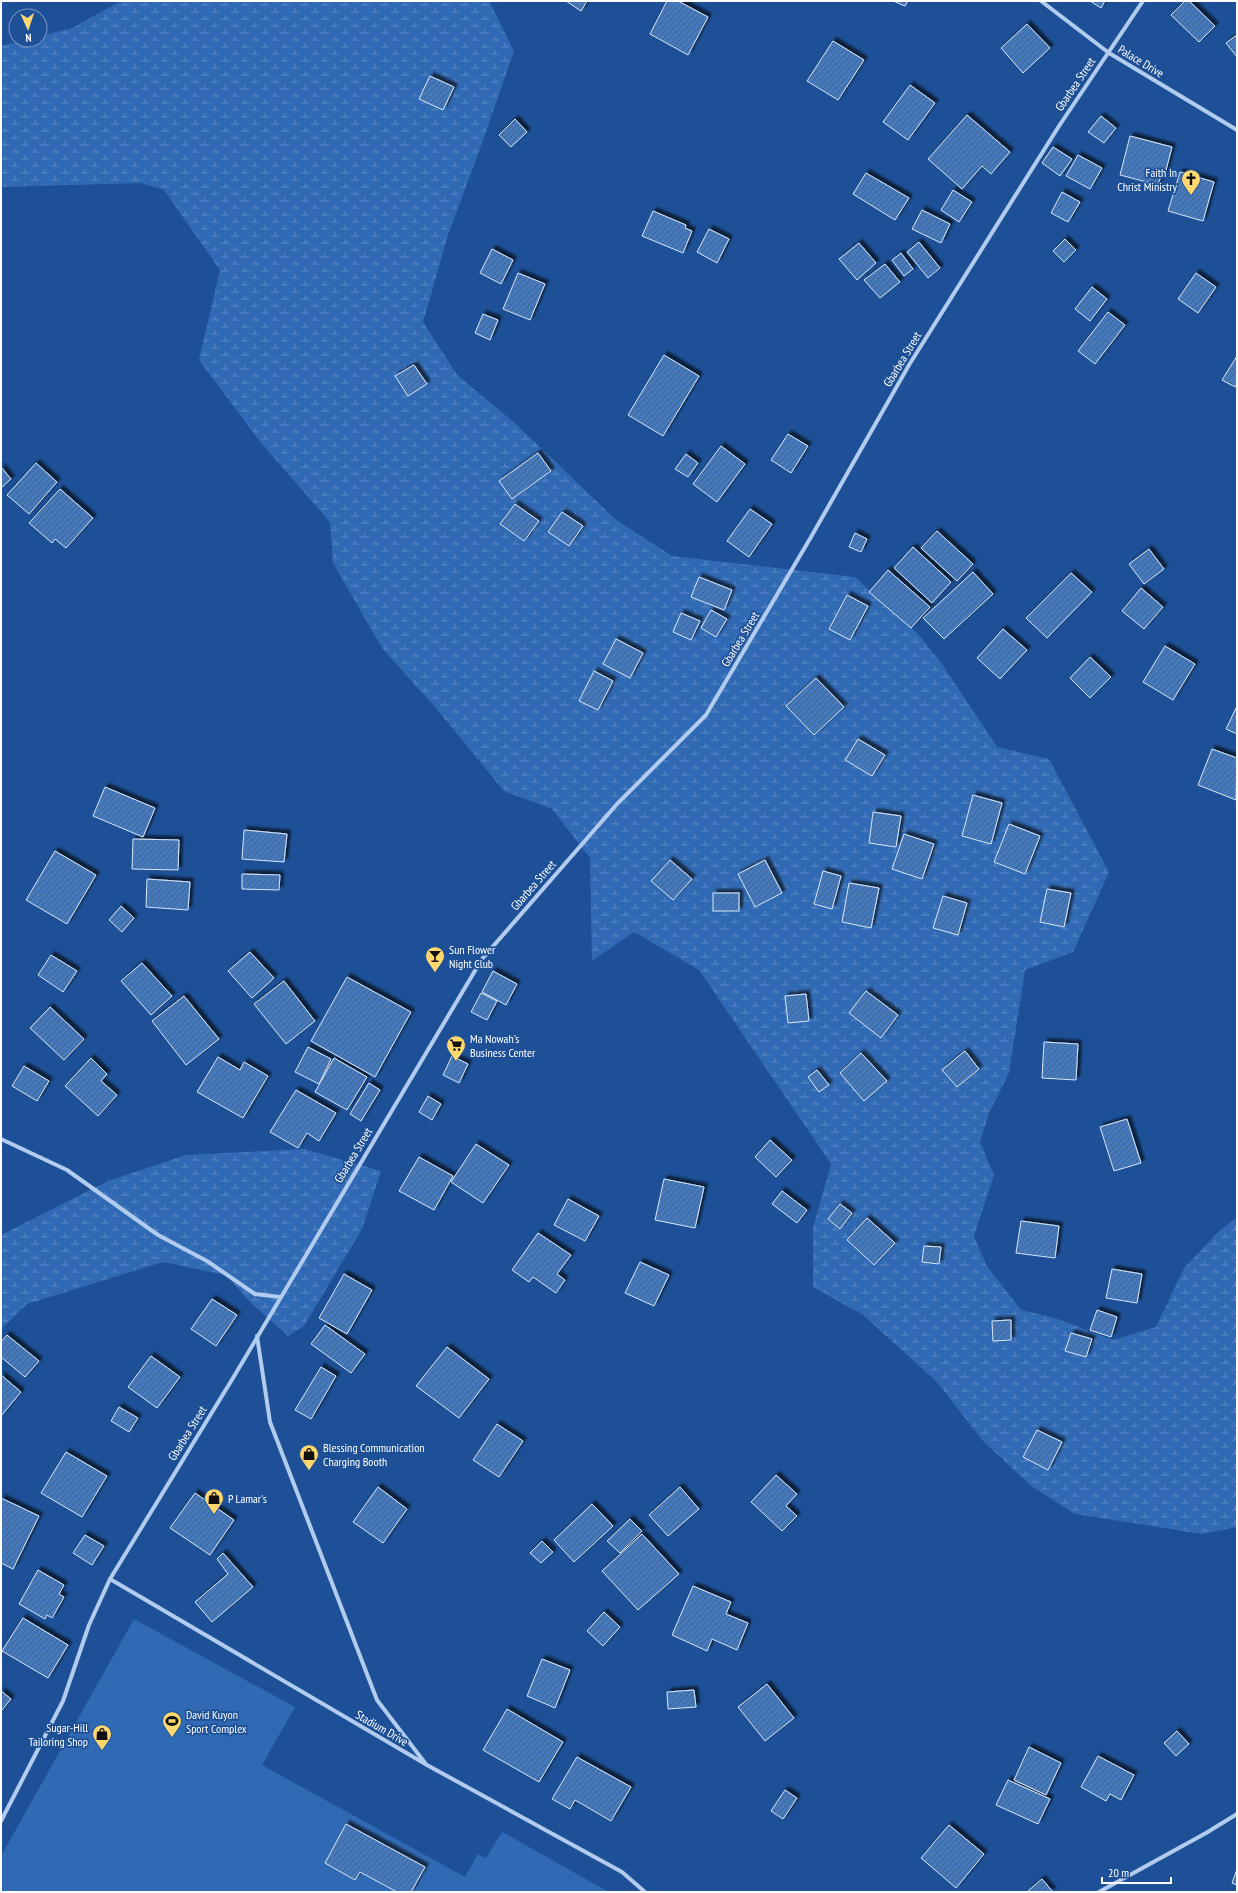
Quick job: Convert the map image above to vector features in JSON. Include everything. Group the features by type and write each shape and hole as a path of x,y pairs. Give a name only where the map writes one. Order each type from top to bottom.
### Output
{"street":[{"name":"Palace Drive","path":"1041,1 1109,53 1237,130"},
{"name":"Gbarbea Street","path":"1,1821 63,1701 89,1625 110,1579 482,959 617,804 706,716 811,537 909,365 1059,126 1143,1"},
{"path":"1,1139 67,1170 158,1235 207,1262 255,1294 280,1297"},
{"path":"257,1336 270,1422 377,1700 427,1765"},
{"name":"Stadium Drive","path":"110,1579 427,1765 622,1872 645,1892"},
{"path":"1099,1892 1206,1833 1237,1814"}],"green space":[{"path":"121,1 489,1 514,51 448,235 423,322 458,376 516,424 616,520 672,556 855,577 919,635 942,664 997,747 1049,759 1109,872 1073,952 1025,970 1009,1073 989,1113 980,1142 994,1175 974,1236 986,1265 1021,1310 1055,1318 1113,1340 1156,1327 1184,1268 1218,1232 1237,1217 1237,1527 1202,1534 1075,1514 1031,1486 982,1440 937,1382 863,1315 813,1287 813,1227 831,1164 699,970 634,932 592,961 590,858 552,809 504,791 434,706 382,648 333,563 330,522 261,443 199,360 220,270 164,190 141,183 1,187 1,46 8,44 8,48 48,48 48,34 72,28"},
{"path":"304,1149 381,1171 362,1229 304,1326 288,1336 251,1303 226,1275 163,1262 27,1304 1,1329 1,1235 108,1181 186,1155"},
{"name":"David Kuyon Sport Complex","path":"134,1619 295,1707 262,1765 465,1877 478,1854 486,1858 502,1832 609,1892 1,1892 1,1856"}],"building":[{"path":"566,1 587,1 581,11"},
{"path":"667,1 678,1 708,17 688,55 650,34"},
{"path":"893,1 908,1 905,6"},
{"path":"1090,1 1105,1 1101,8"},
{"path":"1185,1 1189,1 1215,26 1199,42 1171,15"},
{"path":"1027,24 1050,48 1023,73 1001,48"},
{"path":"1237,35 1237,57 1226,43"},
{"path":"833,41 864,60 838,100 807,81"},
{"path":"430,76 454,87 443,110 419,99"},
{"path":"910,85 935,103 908,140 883,122"},
{"path":"967,115 1010,152 991,174 982,166 962,189 928,159"},
{"path":"1101,116 1116,128 1104,143 1088,132"},
{"path":"515,119 527,132 511,147 499,135"},
{"path":"1130,136 1172,147 1165,174 1162,173 1158,185 1120,175"},
{"path":"1053,147 1072,159 1060,176 1042,163"},
{"path":"1078,155 1102,168 1090,189 1066,176"},
{"name":"Faith In Christ Ministry","path":"1180,172 1214,182 1203,221 1168,211"},
{"path":"866,173 909,198 895,220 853,194"},
{"path":"953,190 972,202 959,222 941,210"},
{"path":"1062,192 1080,202 1068,222 1051,213"},
{"path":"922,210 950,224 941,243 912,229"},
{"path":"653,211 686,225 685,228 692,231 683,253 642,236"},
{"path":"709,229 729,239 717,263 697,252"},
{"path":"1065,239 1076,250 1064,262 1053,251"},
{"path":"919,242 940,268 928,278 907,252"},
{"path":"859,243 876,263 857,280 839,259"},
{"path":"492,249 513,260 501,284 480,273"},
{"path":"901,253 913,269 904,276 892,260"},
{"path":"885,264 900,282 880,298 864,280"},
{"path":"518,273 545,284 530,320 503,309"},
{"path":"1196,273 1216,287 1198,313 1178,299"},
{"path":"1092,287 1107,299 1090,321 1075,309"},
{"path":"1108,312 1125,325 1095,364 1078,351"},
{"path":"483,314 498,320 490,340 475,333"},
{"path":"664,355 699,376 663,436 628,415"},
{"path":"1237,356 1237,383 1235,387 1222,380"},
{"path":"414,365 427,384 408,396 395,376"},
{"path":"788,434 808,446 791,473 771,460"},
{"path":"721,446 745,464 717,502 693,484"},
{"path":"538,453 551,471 512,499 499,481"},
{"path":"686,454 698,463 688,477 675,469"},
{"path":"36,463 57,482 29,514 7,495"},
{"path":"1,467 11,479 1,488"},
{"path":"60,489 93,518 66,548 55,539 52,543 29,523"},
{"path":"515,504 539,521 524,541 500,524"},
{"path":"750,509 772,524 749,557 727,541"},
{"path":"562,512 583,526 569,546 548,532"},
{"path":"937,531 973,564 957,581 921,548"},
{"path":"855,533 867,539 861,552 849,547"},
{"path":"913,547 951,582 932,603 894,568"},
{"path":"1149,549 1164,569 1144,584 1129,564"},
{"path":"888,570 930,607 911,628 869,592"},
{"path":"973,572 993,594 944,639 923,618"},
{"path":"1071,573 1092,592 1047,638 1026,618"},
{"path":"699,577 732,590 724,610 691,597"},
{"path":"1141,588 1163,607 1144,629 1122,611"},
{"path":"847,595 868,606 850,640 829,629"},
{"path":"711,610 727,619 716,637 701,628"},
{"path":"681,613 700,621 691,640 673,632"},
{"path":"1003,629 1027,650 1000,679 977,658"},
{"path":"616,639 643,653 630,678 603,664"},
{"path":"1165,646 1195,664 1173,700 1143,682"},
{"path":"1090,657 1111,677 1090,698 1070,678"},
{"path":"594,671 613,681 598,710 579,701"},
{"path":"816,678 844,707 814,735 786,706"},
{"path":"1237,706 1237,734 1226,729"},
{"path":"858,739 885,755 872,776 845,760"},
{"path":"1212,749 1237,758 1236,800 1198,785"},
{"path":"105,787 155,808 143,837 93,816"},
{"path":"973,795 1002,803 991,844 962,836"},
{"path":"873,812 901,816 896,847 869,843"},
{"path":"1009,824 1040,836 1025,874 994,862"},
{"path":"244,830 287,834 284,862 242,859"},
{"path":"904,834 934,844 922,879 892,869"},
{"path":"133,839 179,840 178,870 132,869"},
{"path":"55,851 96,875 67,924 26,900"},
{"path":"670,860 692,879 673,900 651,881"},
{"path":"765,860 782,893 755,907 738,874"},
{"path":"823,871 841,876 832,909 814,904"},
{"path":"242,874 280,875 279,890 242,889"},
{"path":"147,879 190,882 188,910 146,907"},
{"path":"849,883 879,888 871,928 842,922"},
{"path":"1047,889 1071,893 1064,927 1040,922"},
{"path":"713,893 739,893 739,911 713,911"},
{"path":"943,896 967,903 958,935 933,928"},
{"path":"121,906 134,918 122,932 109,920"},
{"path":"250,952 274,978 252,998 228,971"},
{"path":"51,955 77,971 63,992 38,975"},
{"path":"142,963 172,996 151,1015 121,981"},
{"path":"493,971 517,984 506,1005 482,992"},
{"path":"347,977 411,1012 375,1077 311,1041"},
{"path":"284,981 315,1021 286,1044 254,1004"},
{"path":"866,991 898,1015 881,1038 849,1013"},
{"path":"481,993 497,1001 487,1020 471,1012"},
{"path":"806,994 809,1021 788,1023 785,996"},
{"path":"184,996 219,1039 186,1065 152,1021"},
{"path":"50,1007 84,1039 64,1060 30,1028"},
{"path":"1044,1042 1078,1044 1076,1080 1042,1078"},
{"path":"308,1047 331,1059 319,1084 295,1072"},
{"path":"965,1051 979,1069 957,1087 942,1070"},
{"path":"861,1053 887,1081 864,1101 840,1073"},
{"path":"452,1056 468,1064 459,1083 443,1075"},
{"path":"218,1057 240,1070 244,1062 268,1076 243,1118 197,1092"},
{"path":"91,1058 107,1074 101,1081 117,1095 98,1116 65,1086"},
{"path":"334,1058 367,1077 347,1110 315,1092"},
{"path":"24,1066 49,1081 37,1101 12,1086"},
{"path":"817,1070 829,1085 819,1092 808,1077"},
{"path":"369,1083 380,1090 361,1121 350,1114"},
{"path":"296,1090 336,1113 319,1141 307,1133 298,1148 270,1132"},
{"path":"428,1096 441,1104 432,1120 419,1112"},
{"path":"1127,1119 1141,1163 1114,1171 1100,1127"},
{"path":"770,1140 792,1160 776,1177 755,1157"},
{"path":"476,1144 509,1165 483,1203 451,1182"},
{"path":"419,1157 453,1176 434,1210 399,1191"},
{"path":"664,1179 704,1187 695,1228 655,1220"},
{"path":"782,1191 807,1210 797,1223 772,1204"},
{"path":"568,1199 599,1216 585,1241 554,1225"},
{"path":"840,1204 852,1213 840,1229 828,1219"},
{"path":"867,1218 895,1243 874,1265 847,1240"},
{"path":"1021,1221 1059,1226 1055,1258 1016,1253"},
{"path":"538,1233 571,1255 557,1274 565,1280 556,1293 533,1277 529,1282 512,1270"},
{"path":"924,1246 941,1247 939,1264 922,1262"},
{"path":"640,1262 669,1275 654,1306 625,1293"},
{"path":"1112,1269 1142,1274 1137,1303 1106,1298"},
{"path":"344,1274 372,1290 347,1334 319,1318"},
{"path":"212,1299 237,1315 216,1346 191,1329"},
{"path":"1097,1310 1117,1317 1111,1337 1090,1330"},
{"path":"1011,1320 1011,1340 993,1341 992,1321"},
{"path":"325,1325 365,1354 351,1373 311,1344"},
{"path":"1071,1333 1092,1339 1086,1357 1065,1351"},
{"path":"7,1335 39,1361 25,1377 1,1357 1,1342"},
{"path":"447,1347 489,1379 459,1418 416,1386"},
{"path":"151,1356 180,1377 157,1408 128,1387"},
{"path":"321,1367 336,1376 311,1419 295,1410"},
{"path":"1,1375 21,1392 1,1416"},
{"path":"119,1407 138,1418 129,1432 111,1421"},
{"path":"497,1424 523,1441 499,1477 473,1460"},
{"path":"1037,1430 1062,1442 1048,1470 1023,1457"},
{"path":"66,1452 107,1476 82,1517 41,1493"},
{"path":"776,1475 797,1494 786,1506 797,1516 782,1531 751,1502"},
{"path":"378,1487 407,1509 383,1543 353,1522"},
{"path":"680,1487 699,1509 668,1536 649,1515"},
{"path":"195,1493 234,1520 210,1555 170,1528"},
{"path":"1,1498 39,1516 13,1569 1,1563"},
{"path":"592,1504 613,1526 574,1562 554,1540"},
{"path":"630,1519 642,1531 620,1553 607,1541"},
{"path":"642,1534 679,1574 638,1610 602,1571"},
{"path":"85,1535 104,1546 92,1565 73,1553"},
{"path":"542,1541 553,1552 541,1563 530,1553"},
{"path":"223,1553 253,1587 212,1622 195,1602 228,1574 217,1559"},
{"path":"38,1570 64,1585 59,1594 64,1597 52,1618 47,1615 45,1619 19,1604"},
{"path":"693,1586 731,1602 726,1614 748,1623 737,1650 712,1639 707,1651 672,1635"},
{"path":"604,1612 620,1627 603,1646 587,1631"},
{"path":"23,1618 68,1645 48,1678 2,1651"},
{"path":"542,1659 570,1670 555,1708 527,1696"},
{"path":"767,1684 794,1718 765,1741 738,1707"},
{"path":"694,1690 696,1707 668,1709 667,1692"},
{"path":"1,1691 11,1699 1,1711"},
{"path":"507,1709 563,1742 539,1782 483,1750"},
{"path":"1177,1731 1189,1744 1176,1756 1164,1743"},
{"path":"1029,1747 1061,1763 1046,1795 1014,1780"},
{"path":"1098,1756 1134,1775 1121,1800 1110,1794 1106,1801 1081,1787"},
{"path":"577,1757 631,1787 611,1821 575,1800 570,1809 552,1799"},
{"path":"1008,1780 1050,1799 1038,1824 996,1805"},
{"path":"785,1790 797,1798 783,1819 771,1811"},
{"path":"346,1824 425,1867 411,1892 397,1892 360,1872 355,1880 325,1863"},
{"path":"949,1825 984,1854 956,1888 921,1858"},
{"path":"1237,1869 1237,1885 1232,1883"},
{"path":"1042,1879 1053,1892 1028,1891"}],"place":[{"name":"Faith In Christ Ministry","path":"1191,196"},
{"name":"Sun Flower Night Club","path":"435,973"},
{"name":"Ma Nowah's Business Center","path":"456,1062"},
{"name":"Blessing Communication Charging Booth","path":"309,1471"},
{"name":"P Lamar's","path":"214,1515"},
{"name":"David Kuyon Sport Complex","path":"172,1738"},
{"name":"Sugar-Hill Tailoring Shop","path":"102,1751"}]}
